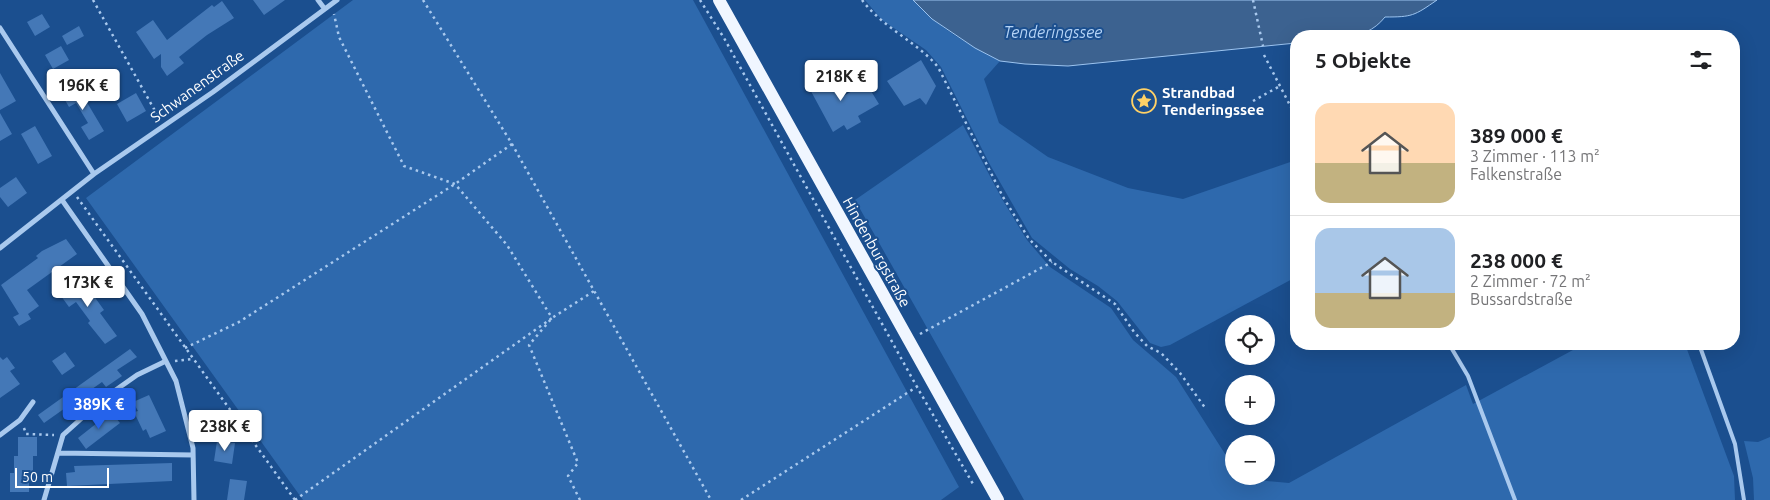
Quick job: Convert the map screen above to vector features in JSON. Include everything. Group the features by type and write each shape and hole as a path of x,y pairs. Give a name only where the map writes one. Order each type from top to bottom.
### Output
{"main road":[{"name":"Hindenburgstraße","path":"718,0 998,500"}],"street":[{"path":"318,0 324,8"},
{"name":"Schwanenstraße","path":"0,248 94,174 164,126 337,0"},
{"path":"0,28 94,174"},
{"path":"62,200 142,314 176,381 193,455 194,500"},
{"path":"44,500 64,436 117,389 137,374 166,361"},
{"path":"0,435 20,420 33,402"},
{"path":"59,453 193,455"}],"lane":[{"path":"1453,350 1468,376 1515,500"},
{"path":"1701,350 1735,444 1744,500"}],"path":[{"path":"93,0 164,126"},
{"path":"423,0 512,144 712,500"},
{"path":"700,0 728,46 975,488"},
{"path":"862,0 882,22 926,53 938,67 1003,197 1029,239 1052,262 1115,304 1134,332 1147,346 1161,353 1206,408"},
{"path":"1253,0 1263,46"},
{"path":"324,8 335,14 339,37 404,166 455,184 507,246 552,318"},
{"path":"1264,55 1290,103"},
{"path":"1253,101 1280,86"},
{"path":"185,348 239,322 455,184 512,144"},
{"path":"73,191 295,500 552,318 594,291"},
{"path":"908,340 1052,262"},
{"path":"552,318 529,345 578,463 568,476 580,500"},
{"path":"166,361 193,359"},
{"path":"741,500 930,378"},
{"path":"20,420 26,434 64,436"}],"shaded area":[{"path":"353,0 693,0 959,487 941,500 303,500 86,198"},
{"path":"865,0 913,0 943,27 965,42 1000,61 984,79 999,123 1048,157 1128,188 1183,199 1290,162 1290,280 1170,345 1161,347 1150,343 1117,301 1098,286 1070,269 1032,238 989,163 941,67 926,50 882,20"},
{"path":"963,125 1002,199 1027,240 1050,267 1111,308 1133,340 1176,377 1225,454 1225,485 1275,485 1275,482 1289,483 1466,385 1473,404 1573,350 1687,350 1734,476 1735,500 1024,500 855,200"},
{"path":"1770,437 1770,500 1754,500 1753,478 1744,441 1758,442"}],"water":[{"name":"Tenderingssee","path":"913,0 1437,0 1412,14 1401,17 1385,17 1369,30 1290,30 1290,44 1068,66 1000,61 975,48 932,19"}],"building":[{"path":"253,0 285,0 264,15"},
{"path":"222,1 234,18 207,35 179,57 184,63 167,76 161,67 161,54 154,59 136,32 153,20 167,40 212,5 214,7"},
{"path":"42,14 50,27 35,36 27,22"},
{"path":"79,26 84,36 67,45 62,36"},
{"path":"61,46 69,60 53,69 45,55"},
{"path":"921,60 936,86 926,105 920,98 904,106 887,81"},
{"path":"824,71 840,98 866,83 879,104 858,116 861,122 847,130 844,125 833,132 806,82"},
{"path":"0,73 16,101 0,110"},
{"path":"76,84 104,131 89,140 81,127 88,123 76,103 69,107 61,93"},
{"path":"136,93 146,111 127,122 117,104"},
{"path":"0,113 12,134 0,141"},
{"path":"35,126 52,156 38,164 21,134"},
{"path":"16,177 27,193 8,207 0,197 0,188"},
{"path":"66,239 77,254 27,290 39,306 28,314 31,319 19,326 13,317 19,314 1,285 38,258 36,256 42,251"},
{"path":"75,278 79,283 83,281 104,310 100,313 117,336 105,344 88,323 90,321 76,302 69,307 61,296 65,293 61,288"},
{"path":"130,349 137,357 117,370 122,376 106,387 102,382 44,423 38,415"},
{"path":"65,352 75,366 62,375 52,361"},
{"path":"0,357 3,360 7,357 15,368 10,371 20,384 0,398"},
{"path":"149,395 166,431 150,438 146,429 143,431 134,412 138,411 133,402"},
{"path":"111,412 120,423 86,449 78,438"},
{"path":"18,437 37,437 37,456 33,456 33,473 29,473 29,492 10,492 10,473 14,473 14,456 18,456"},
{"path":"217,441 235,443 232,464 214,461"},
{"path":"172,463 172,481 67,486 66,473 75,472 74,466"},
{"path":"230,479 247,481 244,500 227,500"}],"place":[{"name":"Strandbad Tenderingssee","path":"1144,101"}]}
